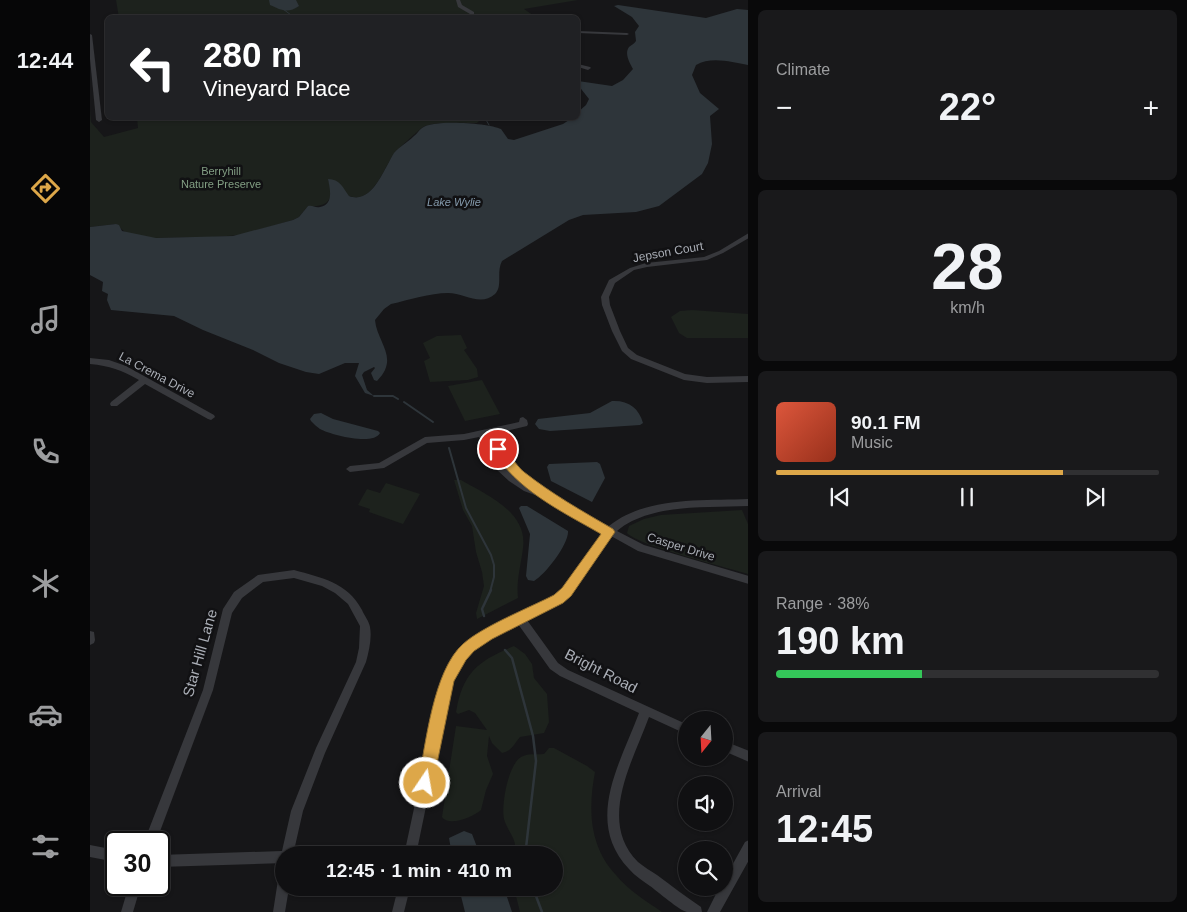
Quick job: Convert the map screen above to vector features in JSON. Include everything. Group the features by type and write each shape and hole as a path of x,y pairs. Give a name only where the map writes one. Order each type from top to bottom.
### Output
{"street":[{"path":"458,0 460,6 472,13 472,15"},
{"path":"580,32 627,34"},
{"path":"90,35 98,120"},
{"path":"580,66 588,68"},
{"name":"Jepson Court","path":"748,235 706,259 632,269 612,282 605,297 606,305 616,331 625,349 634,357 684,377 707,380 748,379"},
{"name":"La Crema Drive","path":"90,361 116,365 210,417"},
{"path":"114,404 145,380"},
{"path":"350,469 380,466 425,440 455,438 485,432 524,424 523,420"},
{"name":"Casper Drive","path":"485,432 495,462 508,476 527,489 546,496 641,548 748,580"},
{"path":"412,846 447,680 466,650 487,635 551,604 567,592 609,532 630,516 652,509 748,502"},
{"name":"Star Hill Lane","path":"154,831 208,690 227,612 238,594 261,578 294,574 325,583 339,590 352,601 365,626 361,662 320,752 297,811 290,846"},
{"name":"Bright Road","path":"520,619 554,666 564,673 678,724"},
{"path":"90,635 90,640"},
{"path":"646,710 614,793 611,814 615,836 626,857 634,866 696,912"},
{"path":"733,750 748,757"},
{"path":"714,912 748,846"},
{"path":"90,851 105,854"},
{"path":"170,860 275,857"},
{"path":"127,912 132,896"},
{"path":"279,912 282,896"},
{"path":"398,912 402,896"}],"green space":[{"path":"116,0 578,0 524,9 533,15 118,15"},
{"name":"Berryhill Nature Preserve","path":"90,110 91,122 104,137 138,128 137,120 480,120 477,123 441,123 423,127 395,152 378,182 367,194 360,197 347,195 328,180 331,192 325,204 308,206 299,217 293,220 241,235 152,238 126,233 116,224 90,227"},
{"path":"692,310 748,314 748,338 687,338 679,333 671,317 680,311"},
{"path":"461,335 467,348 464,350 477,369 478,377 468,380 430,382 424,361 430,358 423,343 437,336"},
{"path":"482,380 500,414 465,421 448,386"},
{"path":"454,480 461,480 504,506 519,524 523,535 518,598 477,619 476,613 484,586 482,572 476,552 472,526 463,510"},
{"path":"386,483 420,494 403,524 369,512 370,509 358,505 367,489 380,493"},
{"path":"742,510 748,524 748,574 665,550 627,533 629,526 644,519 661,515"},
{"path":"514,646 525,654 532,664 534,678 547,694 549,722 544,733 520,737 511,749 502,753 492,743 489,736 487,756 493,774 486,790 481,810 461,820 445,820 442,817 456,726 487,730 475,713 469,710 458,714 456,712 463,687 468,677 482,663"},
{"path":"549,748 554,748 595,772 591,813 600,852 607,864 626,886 662,912 520,912 516,896 563,896 563,846 515,846 503,813 509,776 516,761 526,755 544,754"}],"water":[{"path":"269,0 296,0 299,6 291,10 285,10 270,5"},
{"name":"Lake Wylie","path":"618,5 706,18 737,9 748,10 748,65 722,60 702,62 696,65 692,75 700,93 719,109 710,116 712,144 708,163 702,174 659,206 636,212 583,215 569,220 502,261 500,265 499,287 490,298 478,299 441,293 391,304 375,320 387,358 384,373 377,381 374,380 371,373 374,367 362,375 367,390 374,396 365,393 355,376 359,363 345,363 319,374 306,372 279,363 174,316 111,310 107,300 108,294 102,291 103,282 90,275 90,227 116,224 119,225 122,231 156,238 233,236 293,220 299,217 308,206 318,207 324,205 330,196 328,179 338,182 349,196 357,197 364,195 371,191 376,184 394,153 428,125 461,123 485,125 501,129 508,139 514,140 563,124 569,120 580,120 580,110 589,99 580,88 580,81 612,86 623,80 633,69 627,53 629,47 636,41 635,32 639,26 632,17 614,6"},
{"path":"612,401 623,402 632,406 639,413 643,423 640,425 550,431 539,429 535,424 538,419 590,413"},
{"path":"321,413 333,419 380,433 370,439 361,439 325,431 320,429 310,419 314,414"},
{"path":"597,462 600,464 605,478 592,502 551,481 547,467 549,464"},
{"path":"527,506 568,531 565,543 556,559 534,581 528,580 526,576 530,534 519,508"},
{"path":"464,831 472,834 477,846 450,846 449,838"},
{"path":"461,896 507,896 512,912 465,912"}],"waterway":[{"path":"283,9 291,15"},
{"path":"486,120 489,125"},
{"path":"374,396 393,396 398,399"},
{"path":"404,402 433,422"},
{"path":"449,448 466,508 491,555 494,565 494,577 490,592"},
{"path":"484,616 482,609 491,590"},
{"path":"505,650 512,658 533,736 536,761 526,846"},
{"path":"536,896 542,912"}],"route":[{"path":"425,783 447,680 461,655 470,646 487,635 559,599 567,592 609,532 546,496 541,490 512,469 498,449"}]}
